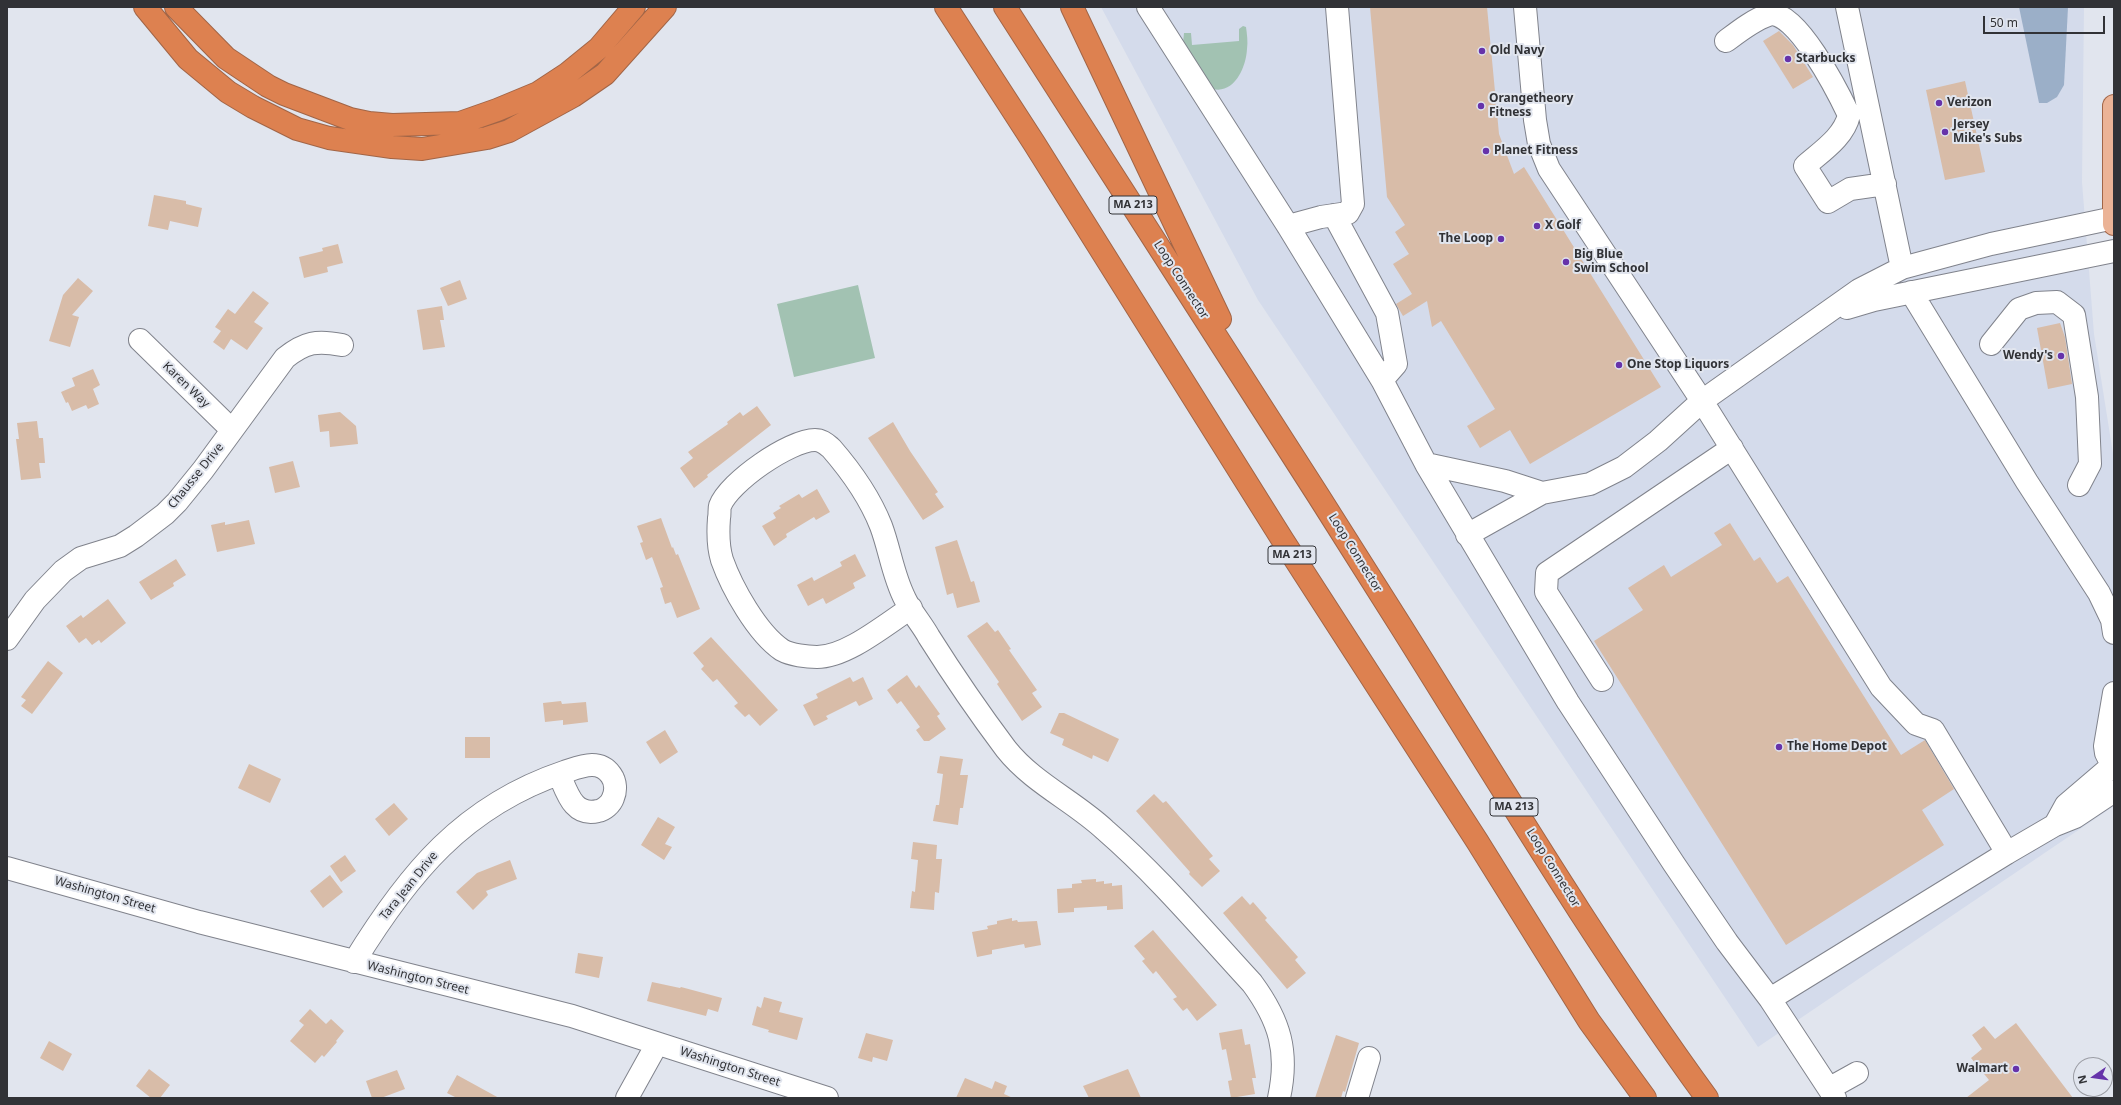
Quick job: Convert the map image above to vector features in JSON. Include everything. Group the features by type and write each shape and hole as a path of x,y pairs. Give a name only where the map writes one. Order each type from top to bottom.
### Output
{"highway":[{"path":"145,7 188,59 228,92 253,107 297,128 329,138 380,146 422,149 487,138 509,130 573,96 605,74 665,7"},
{"path":"176,7 226,58 268,86 284,94 350,119 369,123 398,125 460,122 497,110 538,93 568,74 599,48 634,7"},
{"name":"MA 213","path":"946,7 1034,143 1282,539 1477,841 1589,1021 1645,1098"},
{"name":"Loop Connector","path":"1005,7 1260,403 1588,924 1668,1045 1707,1098"},
{"path":"1072,7 1260,403"}],"main road":[{"path":"2114,106 2114,224"}],"street":[{"path":"1148,7 1288,226 1382,380 1426,464 1467,535 1568,702 1669,857 1727,942 1770,999 1832,1093 1857,1073"},
{"path":"1288,226 1348,213 1353,204 1337,7"},
{"path":"1525,7 1535,120 1539,144 1549,169 1702,401 1881,687 1916,724 1934,730 2007,853"},
{"path":"1847,7 1902,268"},
{"path":"1726,41 1769,15 1782,16 1801,34 1841,98 1849,115 1846,126 1831,143 1805,166 1828,202 1850,190 1884,184"},
{"path":"1334,215 1386,313 1396,364 1382,380"},
{"path":"1467,535 1542,493 1590,484 1624,468 1658,441 1702,401 1860,290 1902,268 1991,244 2114,218"},
{"path":"1821,317 1874,300 2114,251"},
{"path":"1911,292 2027,482 2099,593 2112,620 2114,633"},
{"path":"1991,344 2019,309 2036,303 2056,302 2074,315 2087,397 2090,464 2080,485"},
{"name":"Karen Way","path":"140,340 232,430"},
{"name":"Chausse Drive","path":"7,639 35,600 63,571 81,558 120,546 165,514 191,486 285,358 296,349 309,343 326,342 342,345"},
{"path":"911,608 856,644 837,652 818,657 784,651 767,638 754,622 735,588 722,560 719,527 720,506 731,491 776,455 791,446 807,441 824,442 840,459 873,507 888,545 897,582 911,608 1002,743 1022,766 1072,805 1089,815 1134,855 1252,983 1271,1012 1283,1048 1284,1065 1279,1098"},
{"path":"1602,680 1546,592 1547,573 1732,448"},
{"path":"1426,464 1505,481 1542,493"},
{"path":"2055,825 2066,806 2113,766 2105,746 2114,693"},
{"name":"Tara Jean Drive","path":"354,962 396,897 426,862 460,829 499,801 559,774"},
{"path":"1770,999 2007,853 2055,825 2075,817 2114,791"},
{"name":"Washington Street","path":"7,868 199,922 572,1016 827,1098"},
{"path":"627,1098 657,1044"},
{"path":"1357,1098 1368,1058"}],"shaded area":[{"name":"The Loop","path":"1101,7 2084,7 2082,182 2094,334 2114,460 2114,806 1758,1047 1258,300"}],"green space":[{"path":"1243,26 1246,27 1247,35 1246,56 1238,78 1227,88 1213,89 1183,43 1184,33 1191,33 1192,45 1239,41 1239,29"},
{"path":"858,285 875,358 794,377 777,304"}],"water":[{"path":"2019,7 2068,7 2064,85 2057,97 2047,103 2039,103"}],"building":[{"name":"The Loop","path":"1370,7 1487,7 1499,134 1514,174 1524,167 1661,387 1530,464 1510,430 1480,448 1467,426 1495,409 1441,321 1432,327 1427,301 1403,316 1396,304 1412,294 1393,264 1409,254 1395,232 1405,225 1387,197"},
{"name":"Starbucks","path":"1779,31 1793,45 1813,77 1793,89 1763,41"},
{"path":"1965,81 1985,172 1945,180 1926,90"},
{"path":"154,195 186,201 186,204 202,208 198,227 170,221 168,230 148,226"},
{"path":"338,244 343,263 327,267 328,272 304,278 299,257 323,251 322,248"},
{"path":"78,278 93,291 72,315 79,317 70,347 49,341 63,295"},
{"path":"460,280 467,299 448,306 440,288"},
{"path":"253,291 269,303 254,322 263,328 247,350 231,339 224,350 213,342 221,331 215,327 228,309 235,314"},
{"path":"442,306 444,320 440,320 445,347 423,350 417,310"},
{"name":"Wendy's","path":"2060,323 2065,337 2072,384 2048,389 2037,328"},
{"path":"93,369 100,385 93,389 99,404 88,409 86,405 72,411 61,392 75,386 72,378"},
{"path":"757,406 771,425 707,475 708,477 694,488 680,468 693,458 688,452 728,424 727,422 740,412 743,416"},
{"path":"340,412 356,426 358,444 330,447 329,431 320,432 318,415"},
{"path":"37,421 39,438 43,438 45,463 39,463 41,478 21,480 16,439 19,439 17,423"},
{"path":"893,422 910,451 938,492 935,494 944,507 923,520 868,438"},
{"path":"293,461 300,487 275,493 269,467"},
{"path":"817,489 830,512 816,520 814,517 786,534 787,537 774,546 762,526 776,518 773,513 781,508 779,506 799,494 802,498"},
{"path":"661,518 672,548 673,547 676,555 678,554 700,609 677,618 671,602 665,604 660,588 663,587 652,557 646,560 640,543 643,542 637,526"},
{"path":"249,520 255,544 217,552 211,525 225,522 225,525"},
{"name":"The Home Depot","path":"1730,523 1754,561 1760,557 1777,583 1788,576 1901,755 1925,740 1954,789 1922,810 1944,845 1786,945 1594,641 1643,610 1628,588 1664,565 1671,577 1722,545 1714,533"},
{"path":"957,540 971,582 974,581 980,602 957,608 953,593 947,595 935,547"},
{"path":"855,554 866,576 853,583 855,588 826,604 823,598 808,606 797,585 812,577 814,581 842,566 840,562"},
{"path":"176,559 186,575 173,583 174,586 151,600 139,582"},
{"path":"108,599 126,623 101,643 99,640 92,645 86,638 79,643 66,626 81,615 83,618"},
{"path":"987,622 995,632 998,630 1011,649 1009,650 1037,690 1032,693 1042,707 1022,721 997,684 999,682 967,636"},
{"path":"711,637 778,710 760,726 749,714 745,717 734,706 738,703 717,679 713,682 701,669 704,666 693,653"},
{"path":"48,661 63,673 32,714 21,706 26,700 21,697"},
{"path":"907,675 916,688 919,685 940,714 937,716 946,729 929,741 924,741 916,730 920,727 901,701 897,704 887,690"},
{"path":"850,677 853,682 863,677 873,699 859,706 856,701 826,716 828,719 814,726 803,705 818,698 816,694"},
{"path":"561,701 562,704 586,702 588,722 563,725 563,720 545,722 543,703"},
{"path":"1059,713 1064,713 1119,739 1108,762 1093,755 1092,759 1062,745 1064,739 1050,733"},
{"path":"665,730 678,752 660,764 646,742"},
{"path":"465,737 490,737 490,758 465,758"},
{"path":"940,756 963,759 960,775 968,775 963,808 960,808 958,825 933,821 936,805 939,805 943,774 937,773"},
{"path":"249,764 281,779 270,803 238,788"},
{"path":"1154,794 1163,803 1166,801 1213,856 1209,859 1220,871 1202,887 1189,874 1190,872 1136,811"},
{"path":"394,803 408,819 389,836 375,819"},
{"path":"658,817 675,827 665,844 672,847 664,860 641,845"},
{"path":"913,842 937,845 936,859 942,859 939,893 935,892 934,910 910,908 912,891 915,892 918,860 911,859"},
{"path":"345,855 356,871 341,882 330,866"},
{"path":"510,860 517,879 486,891 488,895 473,910 456,892 477,873"},
{"path":"330,875 343,892 323,908 310,891"},
{"path":"1096,879 1096,882 1104,881 1104,884 1112,883 1112,886 1122,885 1123,909 1107,910 1107,906 1074,908 1074,912 1058,913 1057,889 1072,888 1072,884 1082,883 1081,880"},
{"path":"1242,896 1250,905 1253,902 1267,918 1265,920 1298,957 1295,960 1306,973 1287,989 1223,913"},
{"path":"1012,918 1012,921 1017,920 1018,922 1037,921 1041,945 1025,948 1024,944 992,950 992,954 977,957 972,932 988,929 987,926 997,924 997,921"},
{"path":"1153,930 1217,1005 1197,1021 1187,1008 1183,1011 1173,999 1177,997 1156,971 1153,974 1142,961 1145,959 1134,946"},
{"path":"578,953 603,957 599,978 575,973"},
{"path":"652,982 681,987 722,998 718,1012 708,1009 706,1016 647,1001"},
{"path":"764,997 782,1002 779,1012 803,1018 797,1040 768,1032 769,1030 752,1025 757,1006 761,1008"},
{"path":"310,1009 326,1024 331,1019 344,1031 324,1057 322,1055 315,1063 290,1041 304,1025 299,1021"},
{"name":"Walmart","path":"2016,1023 2073,1098 1966,1098 1989,1080 1971,1058 1982,1049 1972,1035 1984,1026 1995,1039"},
{"path":"1242,1029 1245,1045 1250,1044 1256,1078 1252,1078 1255,1094 1231,1098 1228,1081 1232,1080 1226,1049 1222,1050 1219,1033"},
{"path":"866,1033 893,1040 887,1061 873,1057 872,1062 858,1058"},
{"path":"1336,1035 1359,1043 1345,1092 1343,1091 1341,1098 1315,1098"},
{"path":"49,1041 72,1054 63,1071 40,1058"},
{"path":"149,1069 170,1085 160,1098 151,1098 136,1086"},
{"path":"1128,1069 1141,1098 1089,1098 1083,1086"},
{"path":"397,1070 405,1089 381,1098 372,1098 366,1081"},
{"path":"457,1075 499,1098 457,1098 447,1093"},
{"path":"965,1078 992,1089 995,1081 1007,1086 1004,1094 1013,1098 956,1098"}],"place":[{"name":"Old Navy","path":"1482,51"},
{"name":"Starbucks","path":"1788,59"},
{"name":"Verizon","path":"1939,103"},
{"name":"Orangetheory Fitness","path":"1481,106"},
{"name":"Jersey Mike's Subs","path":"1945,132"},
{"name":"Planet Fitness","path":"1486,151"},
{"name":"X Golf","path":"1537,226"},
{"name":"The Loop","path":"1501,239"},
{"name":"Big Blue Swim School","path":"1566,262"},
{"name":"Wendy's","path":"2061,356"},
{"name":"One Stop Liquors","path":"1619,365"},
{"name":"The Home Depot","path":"1779,747"},
{"name":"Walmart","path":"2016,1069"}]}
